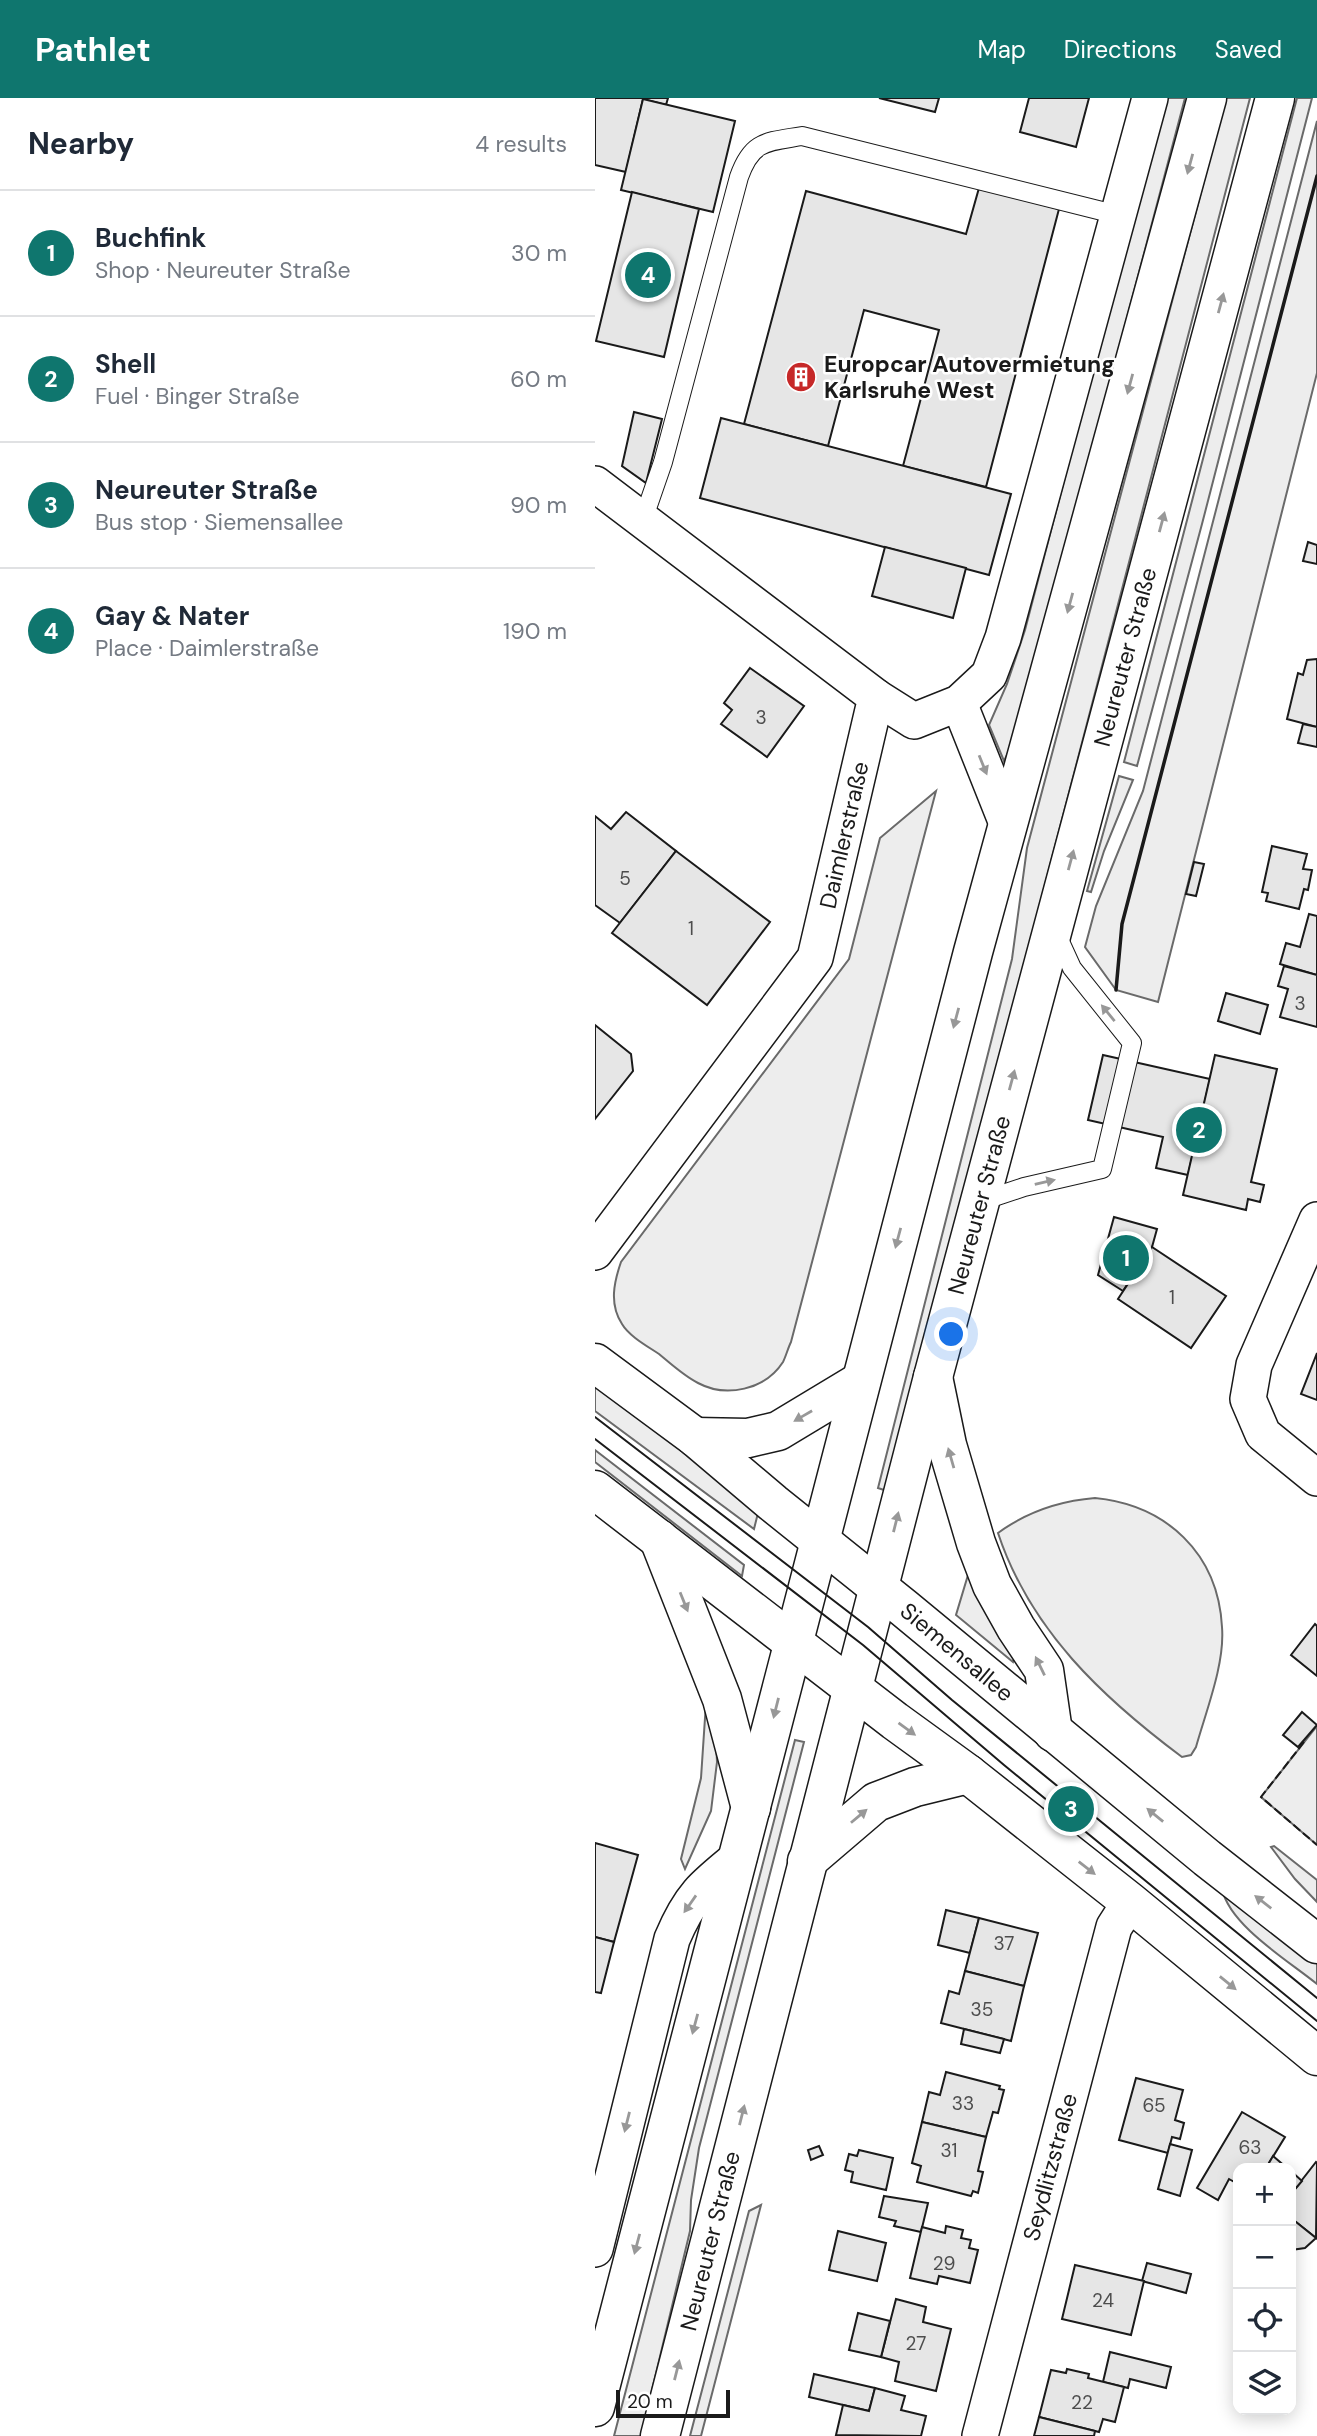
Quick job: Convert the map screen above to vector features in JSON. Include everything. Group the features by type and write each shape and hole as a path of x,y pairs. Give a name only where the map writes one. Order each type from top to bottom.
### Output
{"main road":[{"path":"595,2407 973,952 1207,98"},
{"name":"Neureuter Straße","path":"660,2436 979,1202 1275,98"},
{"name":"Siemensallee","path":"595,1363 695,1437 1053,1732 1317,1944"},
{"path":"933,1377 947,1445 980,1554 992,1585 1044,1670 1053,1732"},
{"path":"695,1437 748,1438 778,1430 861,1381"},
{"path":"595,1490 968,1774 1130,1902 1317,2056"},
{"path":"659,1539 722,1699 751,1808"},
{"path":"807,1861 876,1802 915,1787 968,1774"}],"street":[{"path":"595,484 876,697 913,721 958,703 989,675 1003,638 1150,98"},
{"name":"Daimlerstraße","path":"600,1234 815,958 876,697"},
{"path":"958,703 1008,826"},
{"path":"1317,1220 1254,1365 1248,1399 1263,1434 1317,1478"},
{"path":"595,2249 672,1939 683,1913 701,1889 739,1857"},
{"name":"Seydlitzstraße","path":"980,2436 1114,1927 1130,1902"}],"lane":[{"path":"643,520 663,462 739,177 746,158 755,148 802,136 1118,215"},
{"path":"979,1202 1024,1187 1102,1169 1132,1043 1072,968 1053,926"}],"shaded area":[{"path":"1164,98 1185,98 1017,735 1004,761 989,725 1007,684 1025,630"},
{"path":"1226,98 1250,98 887,1491 878,1488 1012,959 1027,848"},
{"path":"1297,98 1312,98 1137,766 1124,762"},
{"path":"1317,121 1317,373 1158,1002 1116,990 1085,947 1096,906 1143,791"},
{"path":"1119,776 1133,780 1104,851 1091,892 1087,891"},
{"path":"936,791 791,1342 783,1362 775,1372 756,1385 732,1390 709,1388 683,1373 634,1337 622,1324 614,1301 621,1262 849,959 880,838"},
{"path":"595,1376 761,1501 754,1529 595,1411"},
{"path":"595,1450 744,1565 742,1576 595,1462"},
{"path":"1095,1498 1121,1503 1165,1522 1184,1537 1199,1556 1210,1577 1218,1600 1222,1627 1221,1656 1196,1747 1191,1755 1182,1757 1124,1711 1072,1659 1029,1601 998,1533 1044,1508"},
{"path":"968,1575 1015,1655 1013,1662 956,1615"},
{"path":"706,1703 715,1721 717,1762 711,1811 685,1869 681,1859 701,1778"},
{"path":"1317,1726 1317,1845 1261,1797"},
{"path":"795,1740 804,1742 699,2148 691,2200 690,2231 641,2436 614,2436"},
{"path":"1274,1846 1317,1880 1317,1902 1295,1879 1271,1847"},
{"path":"1222,1889 1317,1961 1317,1984 1248,1929 1227,1903"},
{"path":"761,2205 701,2436 690,2436 749,2211"}],"building":[{"path":"595,98 668,98 666,105 643,99 626,172 595,165"},
{"path":"879,98 939,98 935,112"},
{"path":"1029,98 1089,98 1076,147 1020,132"},
{"path":"643,99 735,121 713,212 621,190"},
{"name":"Europcar Autovermietung Karlsruhe West","path":"979,188 1059,209 986,487 903,466 939,330 864,310 828,446 744,424 806,191 966,234"},
{"path":"632,192 699,209 664,357 596,341"},
{"path":"634,412 662,419 646,483 622,466"},
{"path":"721,418 1011,494 989,575 700,498"},
{"path":"1308,542 1317,545 1317,564 1303,561"},
{"path":"885,547 966,568 953,618 872,596"},
{"path":"1317,659 1317,727 1287,719 1298,673 1303,675 1307,660"},
{"path":"750,668 804,706 767,757 721,724 732,710 724,703"},
{"path":"1303,724 1317,727 1317,747 1298,743"},
{"path":"626,812 676,851 620,923 595,905 595,816 611,829"},
{"path":"1272,846 1307,854 1303,869 1312,870 1308,890 1304,889 1299,909 1266,901 1268,893 1262,892"},
{"path":"676,851 770,922 707,1005 612,933"},
{"path":"1194,862 1204,864 1196,896 1186,894"},
{"path":"1309,914 1317,916 1317,975 1280,964 1286,943 1300,947"},
{"path":"1284,966 1317,975 1317,1027 1280,1017 1288,989 1278,986"},
{"path":"1226,993 1268,1005 1260,1034 1218,1021"},
{"path":"595,1025 631,1054 633,1071 595,1119"},
{"path":"1103,1055 1210,1079 1188,1175 1156,1168 1163,1137 1088,1120"},
{"path":"1215,1055 1277,1069 1251,1182 1264,1185 1260,1202 1248,1199 1246,1210 1183,1195"},
{"path":"1114,1217 1157,1229 1152,1247 1123,1291 1098,1275"},
{"path":"1152,1247 1226,1296 1191,1348 1118,1299"},
{"path":"1317,1353 1317,1400 1301,1394"},
{"path":"1315,1624 1317,1626 1317,1676 1291,1655"},
{"path":"1302,1712 1317,1725 1298,1747 1283,1735"},
{"path":"595,1843 638,1855 614,1942 595,1937"},
{"path":"946,1910 979,1918 970,1953 938,1945"},
{"path":"979,1918 1038,1933 1024,1986 965,1971"},
{"path":"595,1937 614,1942 601,1993 595,1992"},
{"path":"965,1971 1024,1986 1011,2041 941,2023 949,1991 959,1994"},
{"path":"964,2029 1004,2039 1000,2053 961,2044"},
{"path":"946,2072 1000,2086 999,2089 1004,2090 998,2113 993,2112 986,2137 922,2122 929,2092 940,2095"},
{"path":"1136,2078 1183,2090 1175,2120 1184,2123 1180,2139 1172,2137 1168,2153 1119,2140"},
{"path":"1242,2112 1285,2137 1269,2163 1233,2163 1233,2181 1229,2179 1218,2200 1197,2188"},
{"path":"922,2122 986,2137 978,2171 983,2172 978,2193 973,2191 971,2196 917,2182 921,2166 912,2163"},
{"path":"1170,2144 1192,2150 1180,2196 1158,2189"},
{"path":"819,2146 823,2155 811,2160 808,2150"},
{"path":"859,2150 893,2158 886,2190 851,2182 853,2172 845,2170 849,2154 857,2156"},
{"path":"1273,2156 1281,2163 1269,2163"},
{"path":"1316,2162 1316,2238 1296,2222 1296,2188"},
{"path":"1296,2176 1302,2181 1296,2188"},
{"path":"884,2196 928,2203 921,2232 894,2226 896,2221 879,2217"},
{"path":"1296,2222 1316,2238 1305,2248 1296,2249"},
{"path":"946,2226 963,2230 961,2238 971,2240 969,2248 978,2250 970,2283 939,2276 937,2284 910,2278 922,2227 945,2233"},
{"path":"838,2231 886,2243 877,2281 829,2270"},
{"path":"1147,2263 1191,2274 1186,2293 1142,2281"},
{"path":"1075,2265 1144,2281 1131,2335 1062,2319"},
{"path":"896,2299 926,2307 923,2322 951,2329 936,2391 895,2381 899,2362 881,2357"},
{"path":"858,2313 890,2321 881,2357 849,2350"},
{"path":"1110,2352 1171,2367 1166,2388 1130,2379 1128,2388 1103,2382"},
{"path":"1067,2369 1089,2374 1088,2378 1124,2387 1115,2422 1103,2419 1099,2432 1039,2417 1051,2370 1066,2373"},
{"path":"814,2374 875,2388 869,2411 809,2397"},
{"path":"875,2388 905,2396 901,2410 926,2416 921,2436 836,2435 843,2405 869,2411"},
{"path":"1039,2417 1095,2431 1094,2436 1034,2436"}],"tram line":[{"path":"595,1417 868,1627 952,1700 1317,1998"},
{"path":"595,1439 863,1645 1004,1765 1317,2021"}],"fence":[{"path":"1304,1742 1261,1797 1317,1845"}],"wall":[{"path":"1116,990 1122,924 1317,176"}],"place":[{"name":"Gay & Nater","path":"648,275"},
{"name":"Europcar Autovermietung Karlsruhe West","path":"801,377"},
{"name":"Shell","path":"1199,1130"},
{"name":"Buchfink","path":"1126,1258"},
{"name":"Neureuter Straße","path":"1071,1809"}]}
